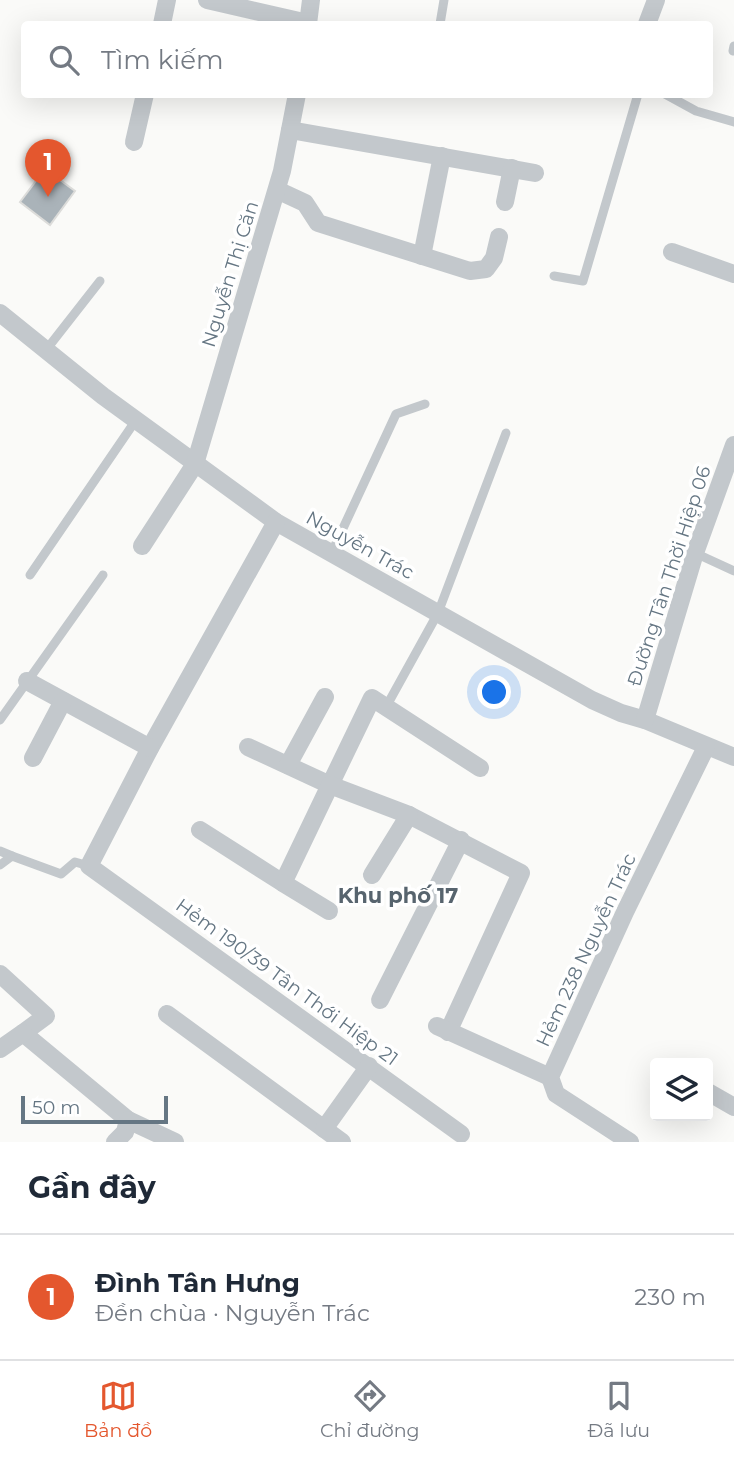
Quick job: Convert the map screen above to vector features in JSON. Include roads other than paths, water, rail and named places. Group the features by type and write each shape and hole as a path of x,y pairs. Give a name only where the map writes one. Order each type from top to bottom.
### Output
{"street":[{"path":"163,21 167,0"},
{"path":"207,0 295,21"},
{"path":"308,21 311,0"},
{"path":"648,21 656,0"},
{"path":"134,142 144,98"},
{"name":"Nguyễn Thị Căn","path":"142,546 195,464 277,190 296,98"},
{"path":"290,130 535,173"},
{"path":"422,256 442,156"},
{"path":"505,202 512,169"},
{"path":"277,190 305,204 318,223 470,271 486,269 494,258 499,237"},
{"path":"672,252 734,274"},
{"name":"Nguyễn Trác","path":"0,313 135,420 276,522 592,700 734,757"},
{"name":"Đường Tân Thời Hiệp 06","path":"645,720 695,553 734,445"},
{"path":"89,866 150,748 276,522"},
{"path":"27,681 150,748"},
{"path":"288,765 325,697"},
{"path":"283,883 372,698 480,768"},
{"path":"33,758 63,701"},
{"path":"248,747 330,785 409,814 521,873 442,1029 550,1077"},
{"name":"Hẻm 238 Nguyễn Trác","path":"630,1142 556,1094 550,1077 625,912 706,747"},
{"path":"372,875 409,814"},
{"path":"200,830 329,911"},
{"path":"380,1000 461,840"},
{"name":"Hẻm 190/39 Tân Thới Hiệp 21","path":"89,866 461,1134"},
{"path":"0,974 46,1016 0,1049"},
{"path":"167,1014 342,1142"},
{"path":"23,1033 128,1120 175,1142"},
{"path":"324,1129 369,1066"},
{"path":"713,1095 734,1107"},
{"path":"115,1142 125,1132 128,1120"}],"lane":[{"path":"440,21 444,0"},
{"path":"554,276 583,281 637,98"},
{"path":"672,98 696,111 734,121"},
{"path":"46,350 100,281"},
{"path":"332,552 396,414 425,404"},
{"path":"30,575 135,420"},
{"path":"386,707 438,612 506,433"},
{"path":"695,553 734,571"},
{"path":"0,720 103,575"},
{"path":"0,851 61,874 75,862 89,866"},
{"path":"0,865 12,856"}],"place":[{"name":"Đình Tân Hưng","path":"48,197"}],"district":[{"name":"Khu phố 17","path":"398,895"}]}
